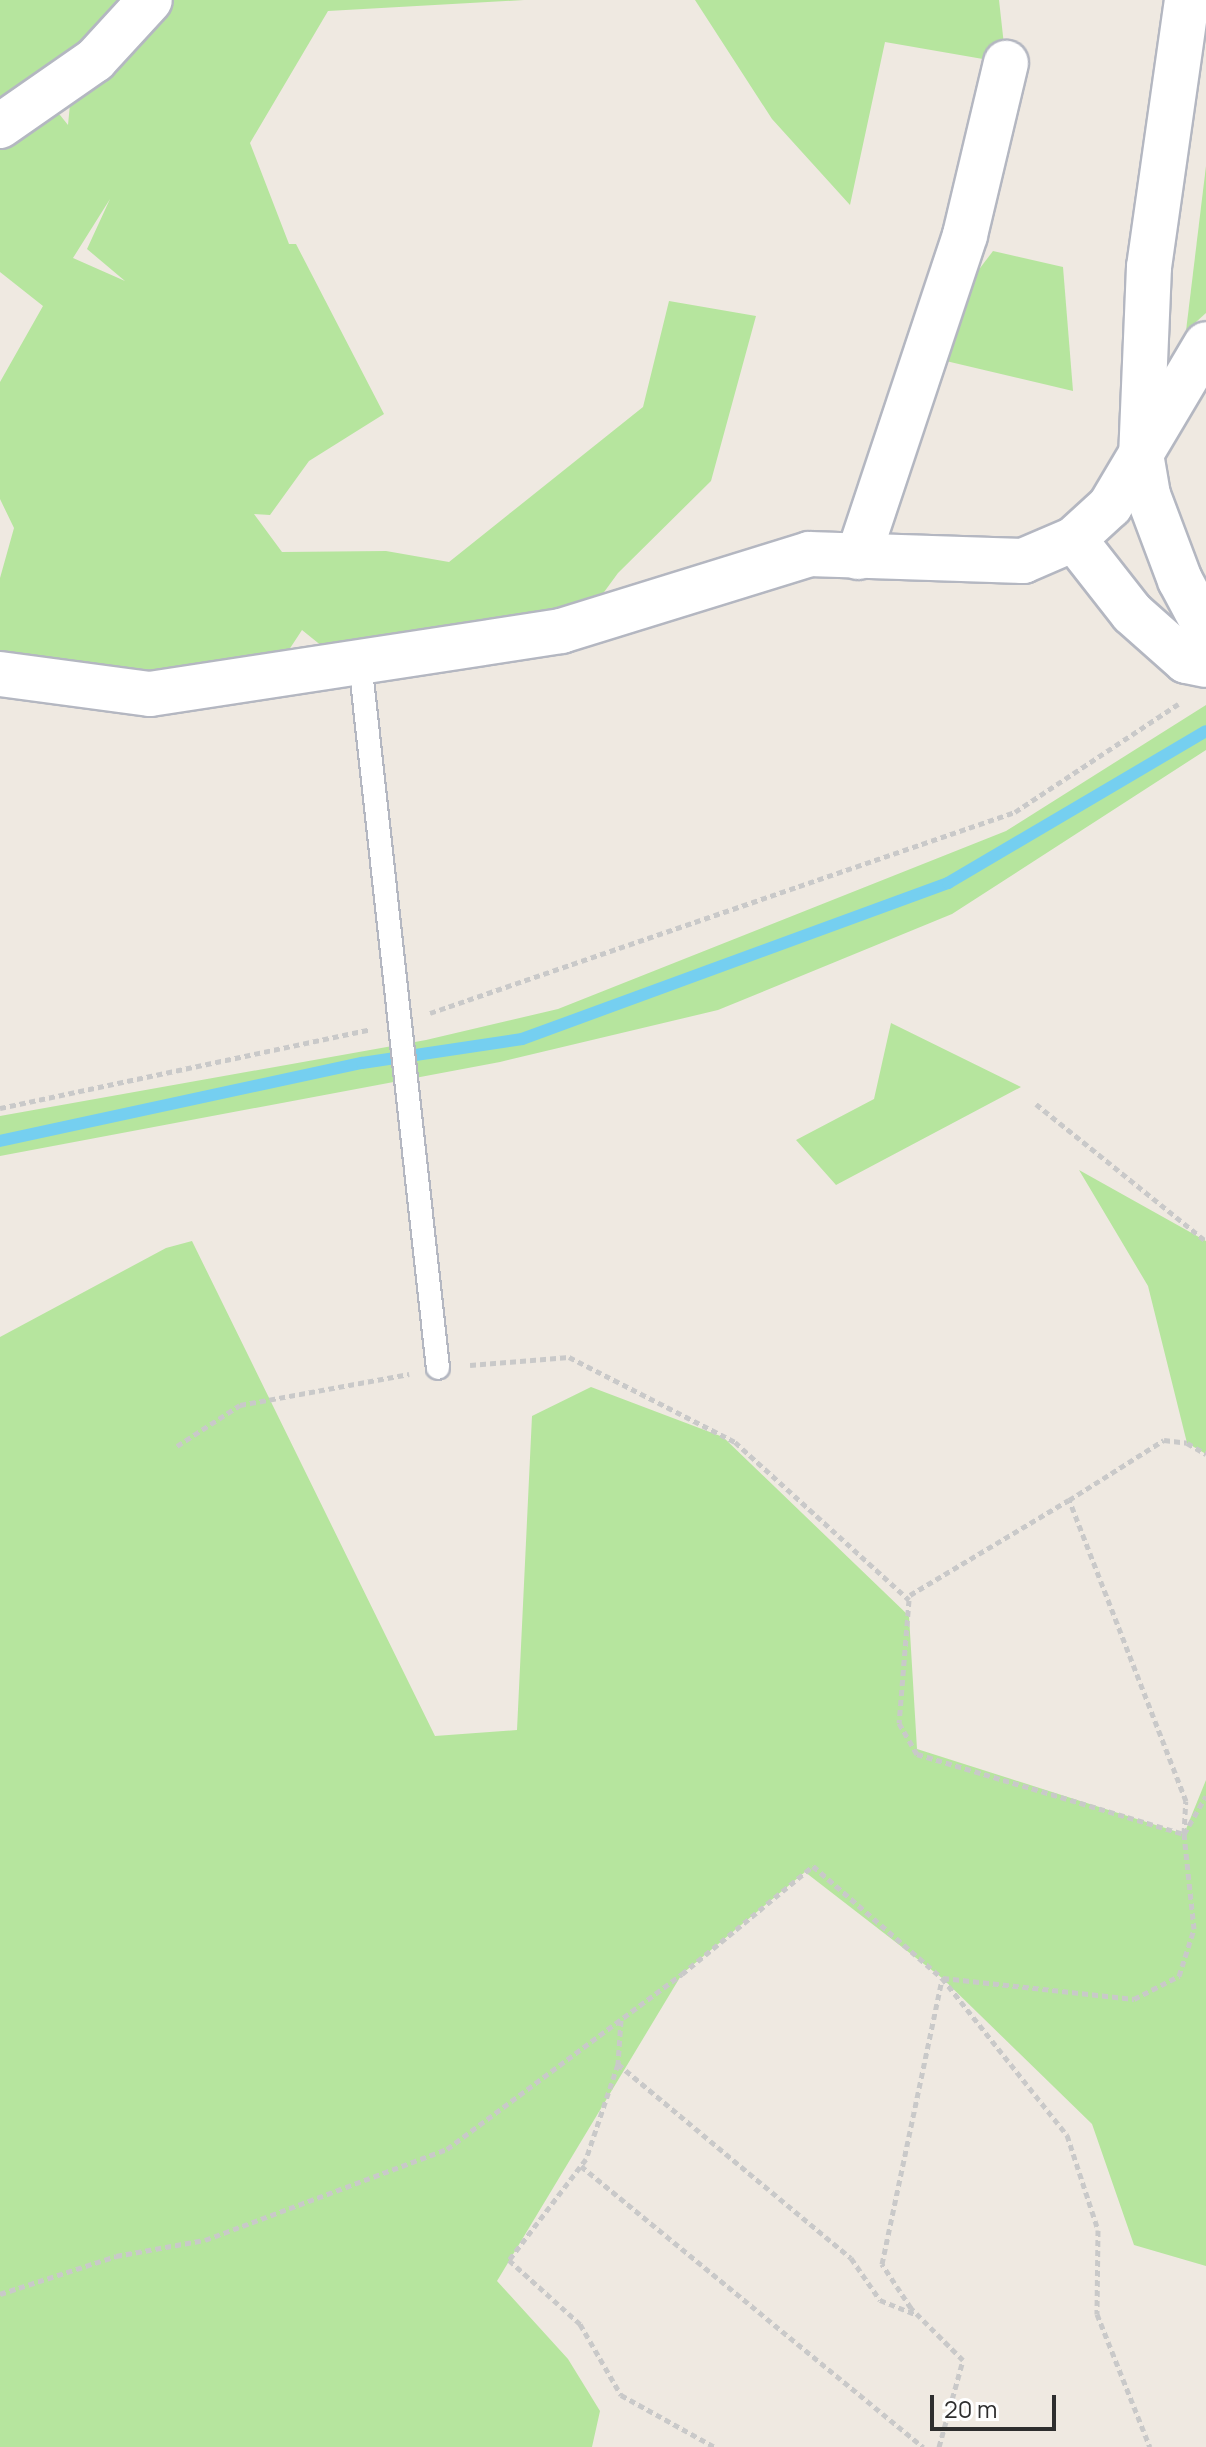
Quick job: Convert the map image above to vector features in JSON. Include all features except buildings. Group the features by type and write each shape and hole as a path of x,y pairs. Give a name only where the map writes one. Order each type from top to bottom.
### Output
{"street":[{"path":"0,126 95,60 150,0"},
{"path":"1187,0 1149,267 1141,454 1148,495 1180,580 1206,629"},
{"path":"858,557 965,235 1006,63"},
{"path":"0,674 150,694 561,631 809,554 1023,561 1074,539 1110,506 1206,344"},
{"path":"1074,539 1132,613 1186,661 1206,665"}],"lane":[{"path":"360,662 438,1368"}],"path":[{"path":"0,1108 400,1023 1015,812 1180,702"},
{"path":"1036,1104 1206,1241"},
{"path":"177,1446 240,1405 438,1368 569,1357 735,1442 909,1600 899,1723 917,1754 1184,1834"},
{"path":"910,1595 1164,1440 1187,1443 1206,1454"},
{"path":"942,1978 1134,1999 1179,1976 1194,1929 1184,1834 1186,1801 1069,1500"},
{"path":"1184,1834 1206,1796"},
{"path":"0,2294 116,2256 205,2240 447,2149 621,2019 813,1866 942,1978 1067,2135 1098,2230 1097,2314 1150,2447"},
{"path":"939,2447 963,2360 919,2315 882,2264 942,1978"},
{"path":"621,2019 618,2064 581,2166 509,2260 580,2324 621,2395 715,2447"},
{"path":"618,2064 851,2258 880,2300 919,2315"},
{"path":"581,2166 923,2447"}],"green space":[{"path":"0,0 524,0 328,11 250,143 289,244 296,244 384,414 309,461 270,515 254,514 282,552 386,551 449,562 643,407 669,301 756,316 711,481 618,573 599,599 446,637 328,651 302,630 283,659 141,679 0,655 0,578 14,528 0,499 0,382 43,306 0,272 0,133 41,115 60,115 68,125 72,83 0,123","holes":["110,199 87,249 125,281 73,258"]},
{"path":"695,0 999,0 1006,63 885,42 850,205 772,119"},
{"path":"1206,166 1206,313 1186,331"},
{"path":"993,251 1063,267 1073,391 929,357 952,305"},
{"path":"1206,705 1206,750 952,914 718,1010 500,1062 0,1156 0,1116 426,1040 558,1009 1006,831"},
{"path":"891,1023 1021,1087 836,1185 796,1140 874,1099"},
{"path":"1079,1170 1206,1241 1206,1454 1187,1443 1148,1286"},
{"path":"192,1241 435,1736 517,1730 532,1416 591,1387 723,1437 909,1616 917,1749 1184,1834 1206,1780 1206,2266 1134,2245 1092,2124 942,1978 805,1872 682,1974 497,2281 568,2359 600,2411 592,2447 0,2447 0,1337 166,1248"}],"waterway":[{"path":"0,1141 362,1063 522,1039 948,883 1206,731"}]}
